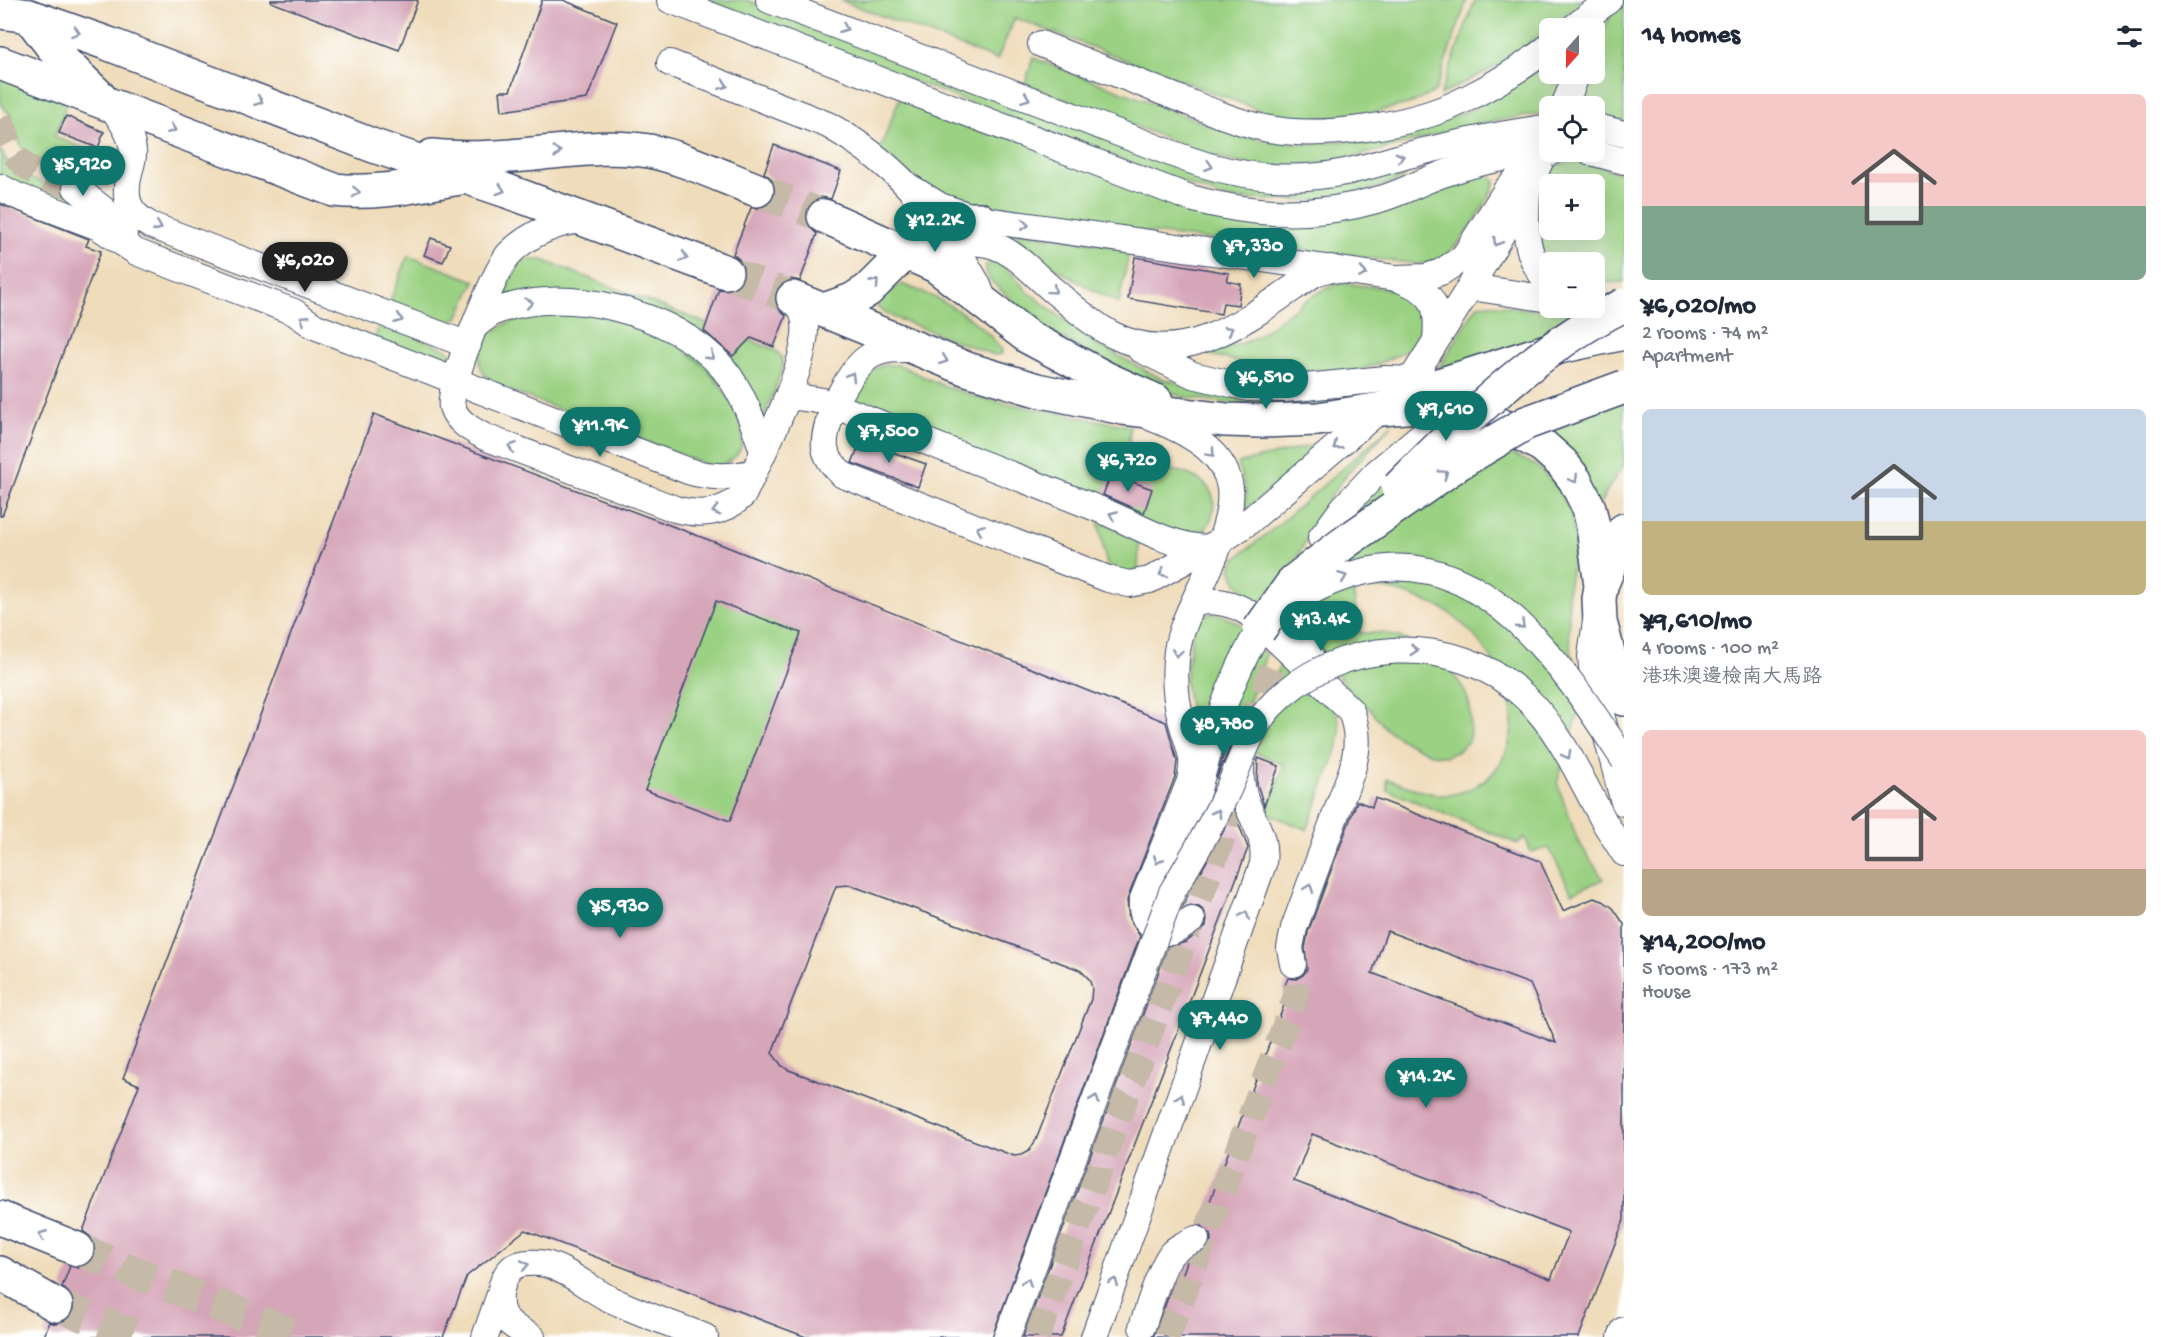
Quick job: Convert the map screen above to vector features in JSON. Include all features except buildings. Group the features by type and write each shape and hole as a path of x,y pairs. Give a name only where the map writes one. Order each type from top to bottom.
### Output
{"main road":[{"path":"10,18 112,107"},
{"path":"10,18 109,44 374,146 587,220 726,272"},
{"path":"0,63 334,190 356,193 372,192 463,177"},
{"path":"374,146 426,156 452,158 523,155 584,149 631,149 670,157 757,190"},
{"path":"824,216 936,266 1028,337 1065,371 1091,390 1123,408"},
{"path":"824,310 852,300 868,290 906,252 948,234 959,219 979,219"},
{"path":"793,298 914,349 1011,383 1123,408 1226,420 1300,420 1383,401 1437,404 1496,366 1559,347 1624,333"},
{"path":"1259,630 1294,581 1332,540 1506,385 1573,335 1605,315 1607,306"},
{"path":"1028,337 1152,400 1203,416"},
{"path":"1332,540 1526,423 1624,387"},
{"path":"1448,396 1491,421 1543,446 1562,463 1583,494 1593,526 1600,592 1600,622 1612,667 1624,699"},
{"path":"1600,592 1624,530"},
{"path":"0,1218 76,1249"},
{"path":"0,1273 47,1300 19,1294 0,1299"}],"street":[{"path":"670,0 1190,198 1225,208 1290,213 1353,206 1382,199 1460,168 1539,149"},
{"path":"770,0 1184,158 1232,173 1286,178 1316,177 1346,172 1444,146 1539,129"},
{"path":"1586,18 1607,1"},
{"path":"1600,18 1607,1"},
{"path":"1041,44 1226,117 1264,128 1296,132 1333,132 1420,116 1463,100 1539,54"},
{"path":"670,63 828,125 869,151 911,188 940,206 979,219 1396,278 1426,277 1441,272 1463,258 1507,189 1539,156"},
{"path":"112,107 131,142 133,157 128,175 129,207 138,218 150,225 354,302 472,335"},
{"path":"1605,129 1624,134"},
{"path":"1605,156 1624,161"},
{"path":"914,349 892,349 872,354 856,368 836,405 825,440 826,451 831,462 843,475 1108,579 1129,584 1150,580 1215,544 1247,523 1383,401 1436,340 1527,191 1541,162"},
{"path":"128,175 112,190 92,192 76,188 104,210 136,252"},
{"path":"0,187 17,196 99,227 136,252 294,312 314,326 703,476 732,477 759,461"},
{"path":"911,188 948,234 986,303"},
{"path":"1527,191 1526,238 1534,262 1539,269"},
{"path":"587,220 557,225 522,243 508,255 499,268 472,335 451,397 452,407 458,418 470,429 485,437 675,509 701,514 722,510 734,504 743,495 786,400 798,367 805,340 803,313 793,298"},
{"path":"948,234 973,242 990,244 1011,255 1068,303 1113,335 1193,375 1248,388 1285,388 1385,379 1383,401"},
{"path":"1113,335 1145,345 1168,347 1191,344 1220,335 1315,273 1330,268"},
{"path":"1396,278 1413,285 1430,298 1435,307 1437,320 1436,340"},
{"path":"1470,287 1539,297"},
{"path":"472,335 492,313 516,305 539,301 596,303 652,320 706,351 723,368 748,409 759,461"},
{"path":"348,339 358,320 354,302"},
{"path":"1332,540 1342,508 1377,472 1411,443 1448,396"},
{"path":"786,400 808,397 836,405 1113,515 1172,543 1215,544"},
{"path":"1123,408 1182,431 1215,455 1225,471 1230,487 1230,514 1215,544 1180,638 1175,674 1180,717 1193,760 1191,781 1142,901 1141,910 1145,920 1157,930 1173,932 1192,920"},
{"path":"1411,443 1435,433 1455,430 1502,432 1532,440"},
{"path":"1008,1337 1172,892 1195,795 1233,681 1259,630 1289,605 1313,590 1350,574 1406,566 1462,583 1517,620 1560,668 1624,760"},
{"path":"1301,584 1298,616 1302,640 1330,693"},
{"path":"1600,592 1592,656 1594,687 1624,803"},
{"path":"1194,602 1220,601 1241,608 1250,614 1351,711 1357,727 1357,749 1352,770 1294,928 1290,948 1293,964"},
{"path":"1172,892 1224,798 1253,730 1270,708 1301,681 1324,667 1347,658 1377,651 1425,651 1454,657 1476,665 1505,681 1525,696 1558,737 1605,824 1624,853"},
{"path":"1094,1337 1263,864 1262,839 1246,804 1241,782 1242,752"},
{"path":"1142,1327 1165,1265 1172,1253 1196,1239"},
{"path":"485,1337 512,1268 539,1263 561,1270 590,1289 616,1302 705,1337"},
{"path":"499,1297 503,1314 523,1333 532,1337"},
{"path":"1621,1337 1624,1330"}],"green space":[{"path":"697,0 747,0 1194,170 1405,169 1405,178 1335,201 1227,199"},
{"path":"840,0 1467,0 1435,92 1412,103 1371,113 1327,118 1275,116 1015,18 997,60"},
{"path":"1475,0 1584,0 1561,18 1539,18 1539,35 1503,63 1440,95"},
{"path":"1621,0 1624,0 1624,122 1605,119 1605,96 1580,96 1584,84 1605,84 1605,29"},
{"path":"1033,58 1207,124 1263,141 1312,144 1363,139 1422,129 1473,109 1539,67 1539,84 1561,84 1557,96 1539,96 1539,114 1476,125 1350,158 1273,166 1247,164 1214,156 1025,84"},
{"path":"0,71 64,102 65,108 55,137 123,163 115,178 106,184 87,183 51,171 31,159 22,149 9,114 1,103"},
{"path":"901,94 1227,215 1429,188 1489,173 1495,182 1479,214 1454,248 1434,262 1418,264 982,213 942,199 880,150"},
{"path":"0,149 13,167 21,173 70,196 96,218 0,178"},
{"path":"1578,162 1597,165 1624,175 1624,282 1605,283 1605,252 1543,252 1540,240 1605,240 1605,174 1546,174 1558,164"},
{"path":"1006,231 1130,248 1119,303 1060,271"},
{"path":"408,256 475,281 458,318 439,324 389,304"},
{"path":"542,260 775,350 782,357 783,367 762,423 646,311 491,304 518,262"},
{"path":"990,262 998,262 1004,266 1028,292 1096,344 1162,379 1211,391 1391,389 1336,404 1250,406 1184,397 1160,389 1049,332 990,280 985,271 986,265"},
{"path":"1342,283 1406,291 1419,305 1422,320 1414,344 1404,352 1373,366 1337,375 1297,379 1261,376 1263,374 1259,366 1212,356 1212,352 1251,340 1308,299"},
{"path":"901,284 929,295 970,318 992,338 1002,350 1002,354 994,355 893,317 877,307 879,299"},
{"path":"1490,304 1539,310 1539,318 1605,319 1437,371 1477,306"},
{"path":"544,312 595,313 658,334 681,348 709,372 731,402 742,434 740,448 731,460 713,467 508,390 490,380 482,371 480,362 482,347 487,338 503,325"},
{"path":"380,321 448,350 451,354 448,361 442,364 374,341"},
{"path":"885,365 899,365 939,384 979,398 1130,426 1128,463 1171,470 1199,480 1209,489 1214,500 1210,522 1201,532 1181,538 847,403 866,375"},
{"path":"1624,393 1624,466 1593,515 1536,428"},
{"path":"1392,425 1346,475 1312,528 1294,564 1263,607 1237,583 1231,569 1235,559 1278,525"},
{"path":"1323,443 1244,512 1246,491 1239,463"},
{"path":"1467,447 1510,453 1535,465 1555,483 1571,511 1576,541 1568,589 1569,634 1580,707 1557,783 1578,841 1603,879 1572,893 1549,848 1531,852 1525,837 1518,844 1387,790 1387,779 1433,794 1456,794 1485,779 1501,762 1509,742 1512,721 1509,700 1503,680 1492,660 1464,626 1441,608 1403,593 1378,588 1353,591 1360,633 1384,633 1413,643 1439,660 1450,671 1466,695 1470,708 1469,740 1458,751 1446,756 1431,754 1386,729 1369,708 1349,691 1327,660 1315,637 1314,617 1323,561 1353,512 1377,486"},
{"path":"1098,519 1139,539 1138,570 1131,573 1111,570 1106,562"},
{"path":"687,582 823,633 609,1202 472,1150"},
{"path":"1215,613 1244,627 1268,649 1237,737 1192,721 1185,682 1193,629 1203,615"},
{"path":"1282,658 1338,715 1340,731 1337,750 1307,830 1269,814 1267,809 1284,765 1250,750"}],"tunnel":[{"path":"0,119 10,146 20,161 42,176 76,188"},
{"path":"757,190 824,216"},
{"path":"726,272 793,298"},
{"path":"1250,729 1298,594"},
{"path":"1037,1337 1222,839 1234,787"},
{"path":"1167,1337 1292,1007 1296,995 1293,964"},
{"path":"77,1249 299,1337"},
{"path":"56,1305 138,1337"}]}
